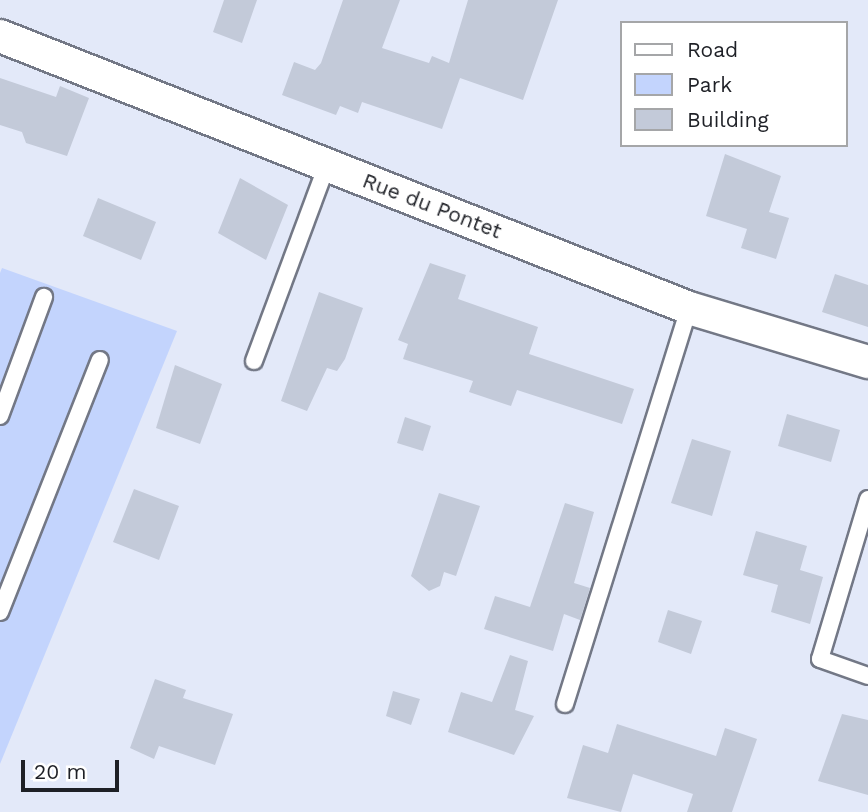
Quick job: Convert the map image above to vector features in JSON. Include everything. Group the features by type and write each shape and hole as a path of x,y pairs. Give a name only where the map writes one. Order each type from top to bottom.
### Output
{"street":[{"name":"Rue du Pontet","path":"0,36 326,167 689,308 868,362"}],"lane":[{"path":"254,361 326,167"},
{"path":"0,416 44,297"},
{"path":"565,704 689,308"},
{"path":"0,612 100,360"},
{"path":"868,499 820,659 868,676"}],"green space":[{"path":"2,268 177,331 0,764 0,273"}],"building":[{"path":"224,0 257,0 242,43 213,32"},
{"path":"343,0 400,0 382,48 429,63 432,56 449,63 468,0 558,0 523,100 460,78 442,129 362,102 358,113 340,106 336,115 282,95 294,62 315,70 321,63"},
{"path":"0,78 56,97 60,86 89,98 67,156 26,143 22,132 0,125"},
{"path":"725,154 781,176 769,212 789,218 776,259 741,248 747,229 706,216"},
{"path":"240,178 288,205 266,260 218,233"},
{"path":"98,198 156,222 141,260 83,236"},
{"path":"430,263 466,275 458,299 538,327 529,354 634,389 622,424 517,390 511,406 469,392 473,381 403,359 408,344 398,340"},
{"path":"835,274 868,285 868,327 822,312"},
{"path":"319,292 363,308 345,359 337,371 327,368 307,411 281,401"},
{"path":"175,365 222,384 200,444 156,428"},
{"path":"787,414 840,430 831,462 778,446"},
{"path":"405,417 431,426 423,451 397,443"},
{"path":"692,439 731,451 712,516 671,503"},
{"path":"134,489 179,506 159,560 113,542"},
{"path":"439,493 480,506 456,576 444,572 440,586 429,591 411,576"},
{"path":"565,503 594,512 574,583 590,588 580,620 564,614 553,651 484,629 495,596 530,607"},
{"path":"756,531 807,546 800,570 823,577 810,624 771,612 778,585 743,575"},
{"path":"668,610 702,621 691,654 658,642"},
{"path":"510,655 528,661 515,710 534,716 514,755 448,732 461,692 492,702"},
{"path":"155,679 186,690 183,698 233,714 215,765 159,746 154,759 130,748"},
{"path":"393,691 420,699 411,725 386,716"},
{"path":"842,714 868,720 868,795 818,781"},
{"path":"617,724 716,756 725,728 757,739 732,812 687,812 693,794 633,774 621,812 567,798 583,745 608,753"}]}
